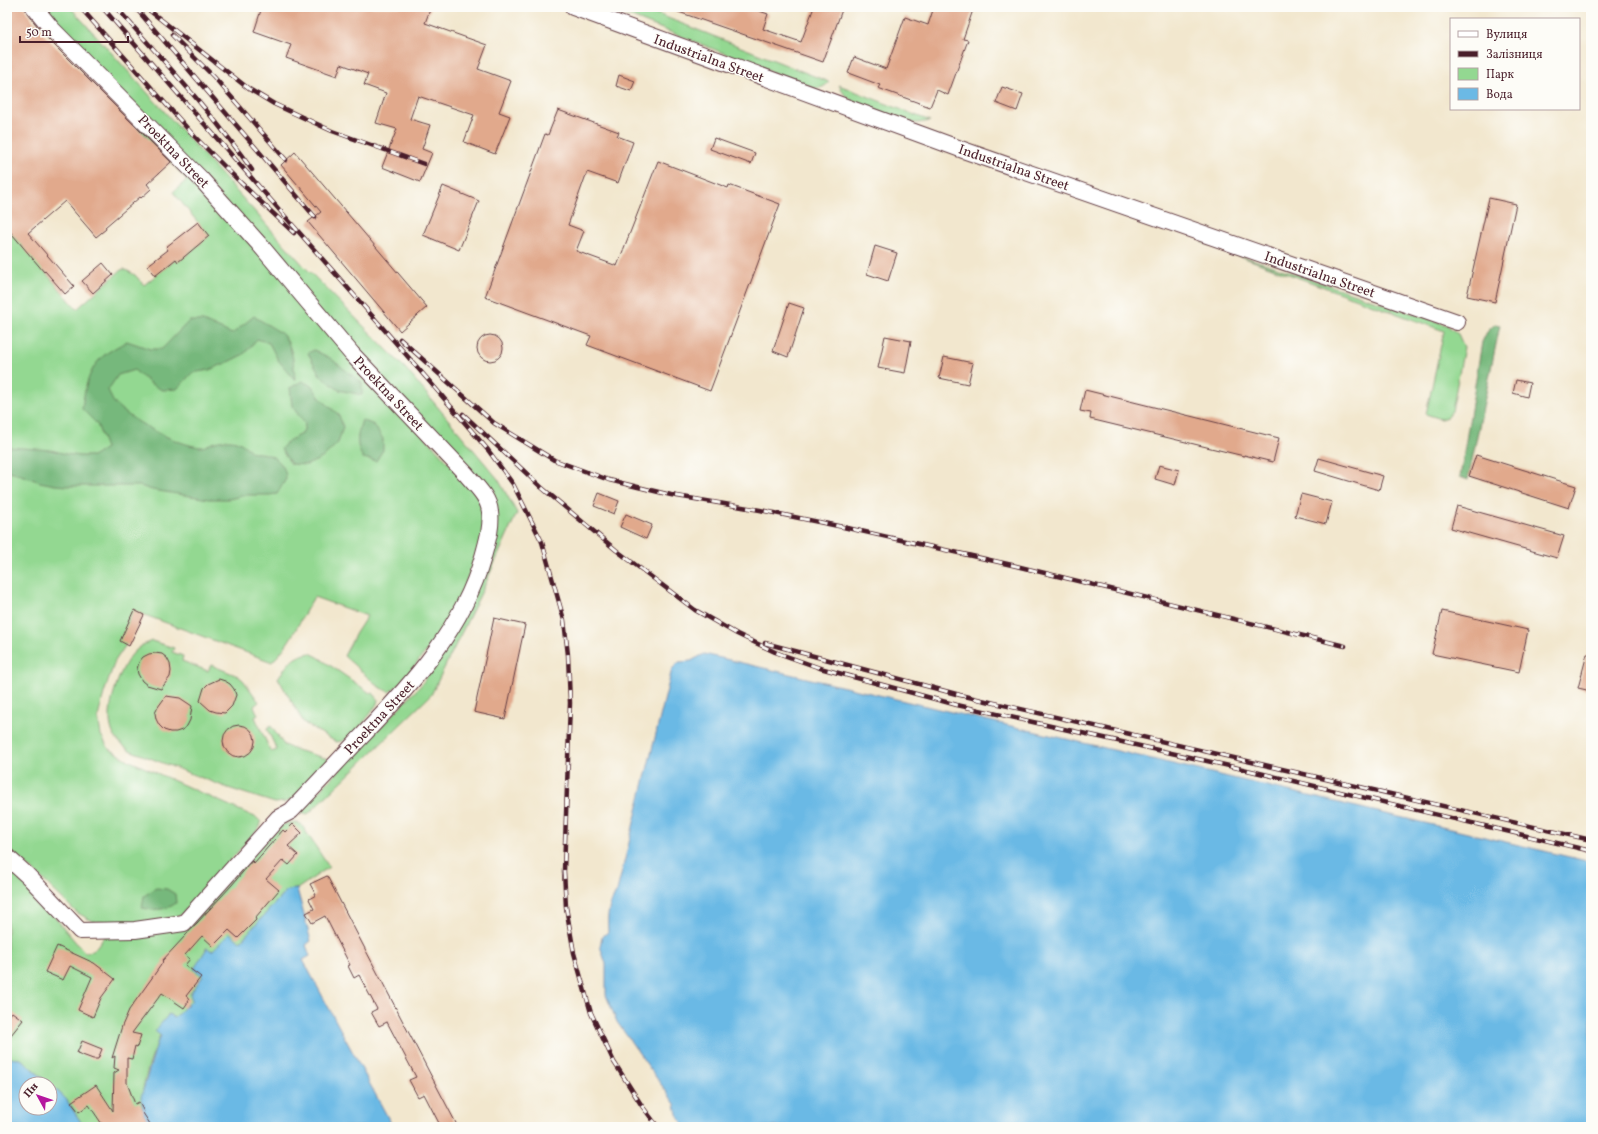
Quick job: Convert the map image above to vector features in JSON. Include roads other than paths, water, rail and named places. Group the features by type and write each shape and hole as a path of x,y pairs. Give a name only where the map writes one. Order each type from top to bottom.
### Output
{"street":[{"name":"Proektna Street","path":"7,857 28,876 80,931 135,930 184,923 278,818 291,811 416,678 438,648 461,610 478,576 489,535 490,511 483,494 466,474 352,354 260,245 201,179 52,29 34,7"},
{"name":"Industrialna Street","path":"573,7 966,151 1457,322"}],"water":[{"path":"704,654 1591,862 1591,1127 685,1127 677,1114 675,1104 617,1022 606,995 606,964 600,946 602,937 608,932 609,911 617,891 672,669 679,662 691,661"},
{"path":"297,889 311,941 306,945 310,956 303,960 393,1127 153,1127 144,1115 141,1097 157,1043 161,1036 155,1031 169,1014 174,1018 192,1000 190,994 203,976 194,969 207,948 212,951 230,933 240,942 287,890"},
{"path":"7,1058 21,1059 40,1076 18,1076 18,1116 58,1116 58,1092 66,1099 84,1127 7,1127"}],"railway":[{"path":"80,7 195,137 294,233"},
{"path":"102,7 488,450 513,484 542,542 564,620 568,655 570,703 564,871 566,907 574,953 591,1013 614,1062 642,1106 658,1127"},
{"path":"116,7 204,107 252,170"},
{"path":"135,7 315,217"},
{"path":"145,7 249,89 274,104 332,131 424,164"},
{"path":"172,35 214,77 286,160"},
{"path":"400,339 494,423 554,460 609,480 671,495 760,510 843,527 1012,565 1345,646"},
{"path":"463,414 541,487 616,550 695,610 737,634 775,652 820,668 957,705 1247,770 1591,851"},
{"path":"765,643 960,695 1591,840"}]}
